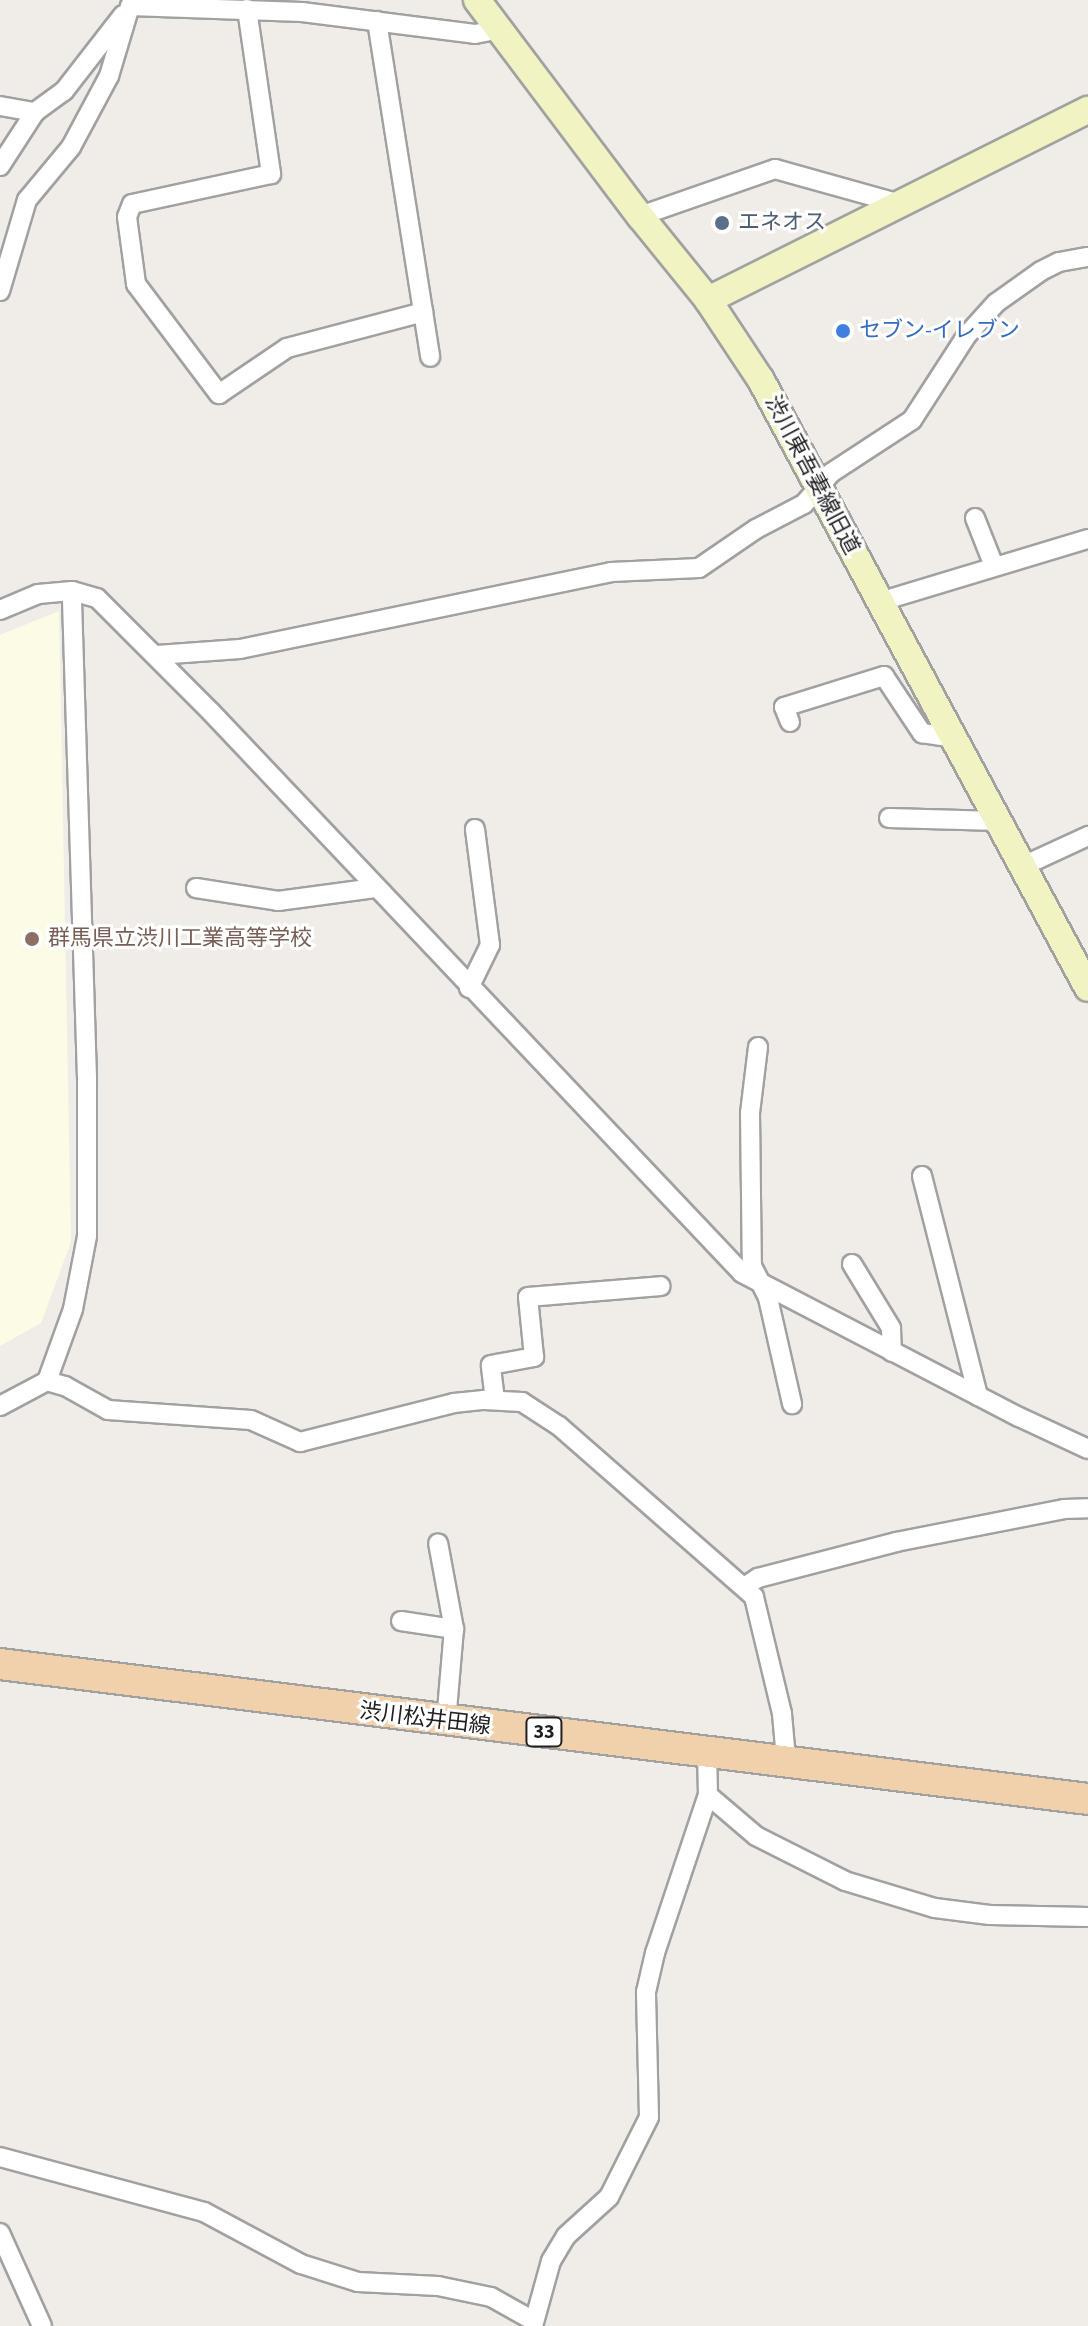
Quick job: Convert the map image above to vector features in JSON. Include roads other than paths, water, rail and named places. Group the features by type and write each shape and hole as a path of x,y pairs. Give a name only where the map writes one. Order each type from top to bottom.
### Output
{"main road":[{"name":"渋川松井田線","path":"0,1664 446,1722 786,1759 1088,1799"}],"street":[{"name":"渋川東吾妻線旧道","path":"477,0 640,216 708,300 761,380 1023,866 1084,972"},
{"path":"130,6 247,9 475,34 500,29"},
{"path":"0,166 35,112 64,91 130,6"},
{"path":"0,291 27,200 71,147 109,76 130,6"},
{"path":"247,9 271,174 132,204 127,217 136,284 219,394 287,348 423,312"},
{"path":"377,21 430,357"},
{"path":"0,106 35,112"},
{"path":"708,300 1088,110"},
{"path":"640,216 775,169 897,203"},
{"path":"157,655 240,649 611,572 699,568 756,529 804,504 818,485 912,420 967,335 996,303 1059,262 1088,257"},
{"path":"975,518 994,566"},
{"path":"879,602 1088,539"},
{"path":"0,1406 47,1381 73,1309 87,1236 87,1078 72,591"},
{"path":"0,610 38,594 72,591 97,598 157,655 742,1273 978,1396 1088,1449"},
{"path":"790,722 784,707 884,676 922,733 955,738"},
{"path":"889,818 999,821"},
{"path":"469,988 490,945 475,829"},
{"path":"1023,866 1088,836"},
{"path":"196,888 278,901 375,888"},
{"path":"758,1047 750,1113 752,1266 764,1286 792,1404"},
{"path":"922,1176 978,1396"},
{"path":"852,1264 891,1328 892,1352"},
{"path":"495,1400 491,1365 534,1357 528,1297 661,1286"},
{"path":"47,1381 65,1386 108,1410 251,1420 300,1442 454,1403 522,1402 559,1426 754,1597 775,1685 786,1759"},
{"path":"744,1587 758,1578 896,1542 1064,1509 1088,1508"},
{"path":"438,1543 454,1629 446,1722"},
{"path":"401,1621 454,1629"},
{"path":"0,2157 204,2212 301,2264 358,2282 438,2286 491,2297 532,2323 551,2261 566,2236 609,2197 649,2117 646,1992 655,1953 708,1795 707,1751"},
{"path":"708,1795 756,1836 845,1881 935,1908 990,1915 1088,1917"},
{"path":"0,2233 42,2326"}],"place":[{"name":"エネオス","path":"722,223"},
{"name":"セブン-イレブン","path":"843,331"},
{"name":"群馬県立渋川工業高等学校","path":"32,939"}]}
